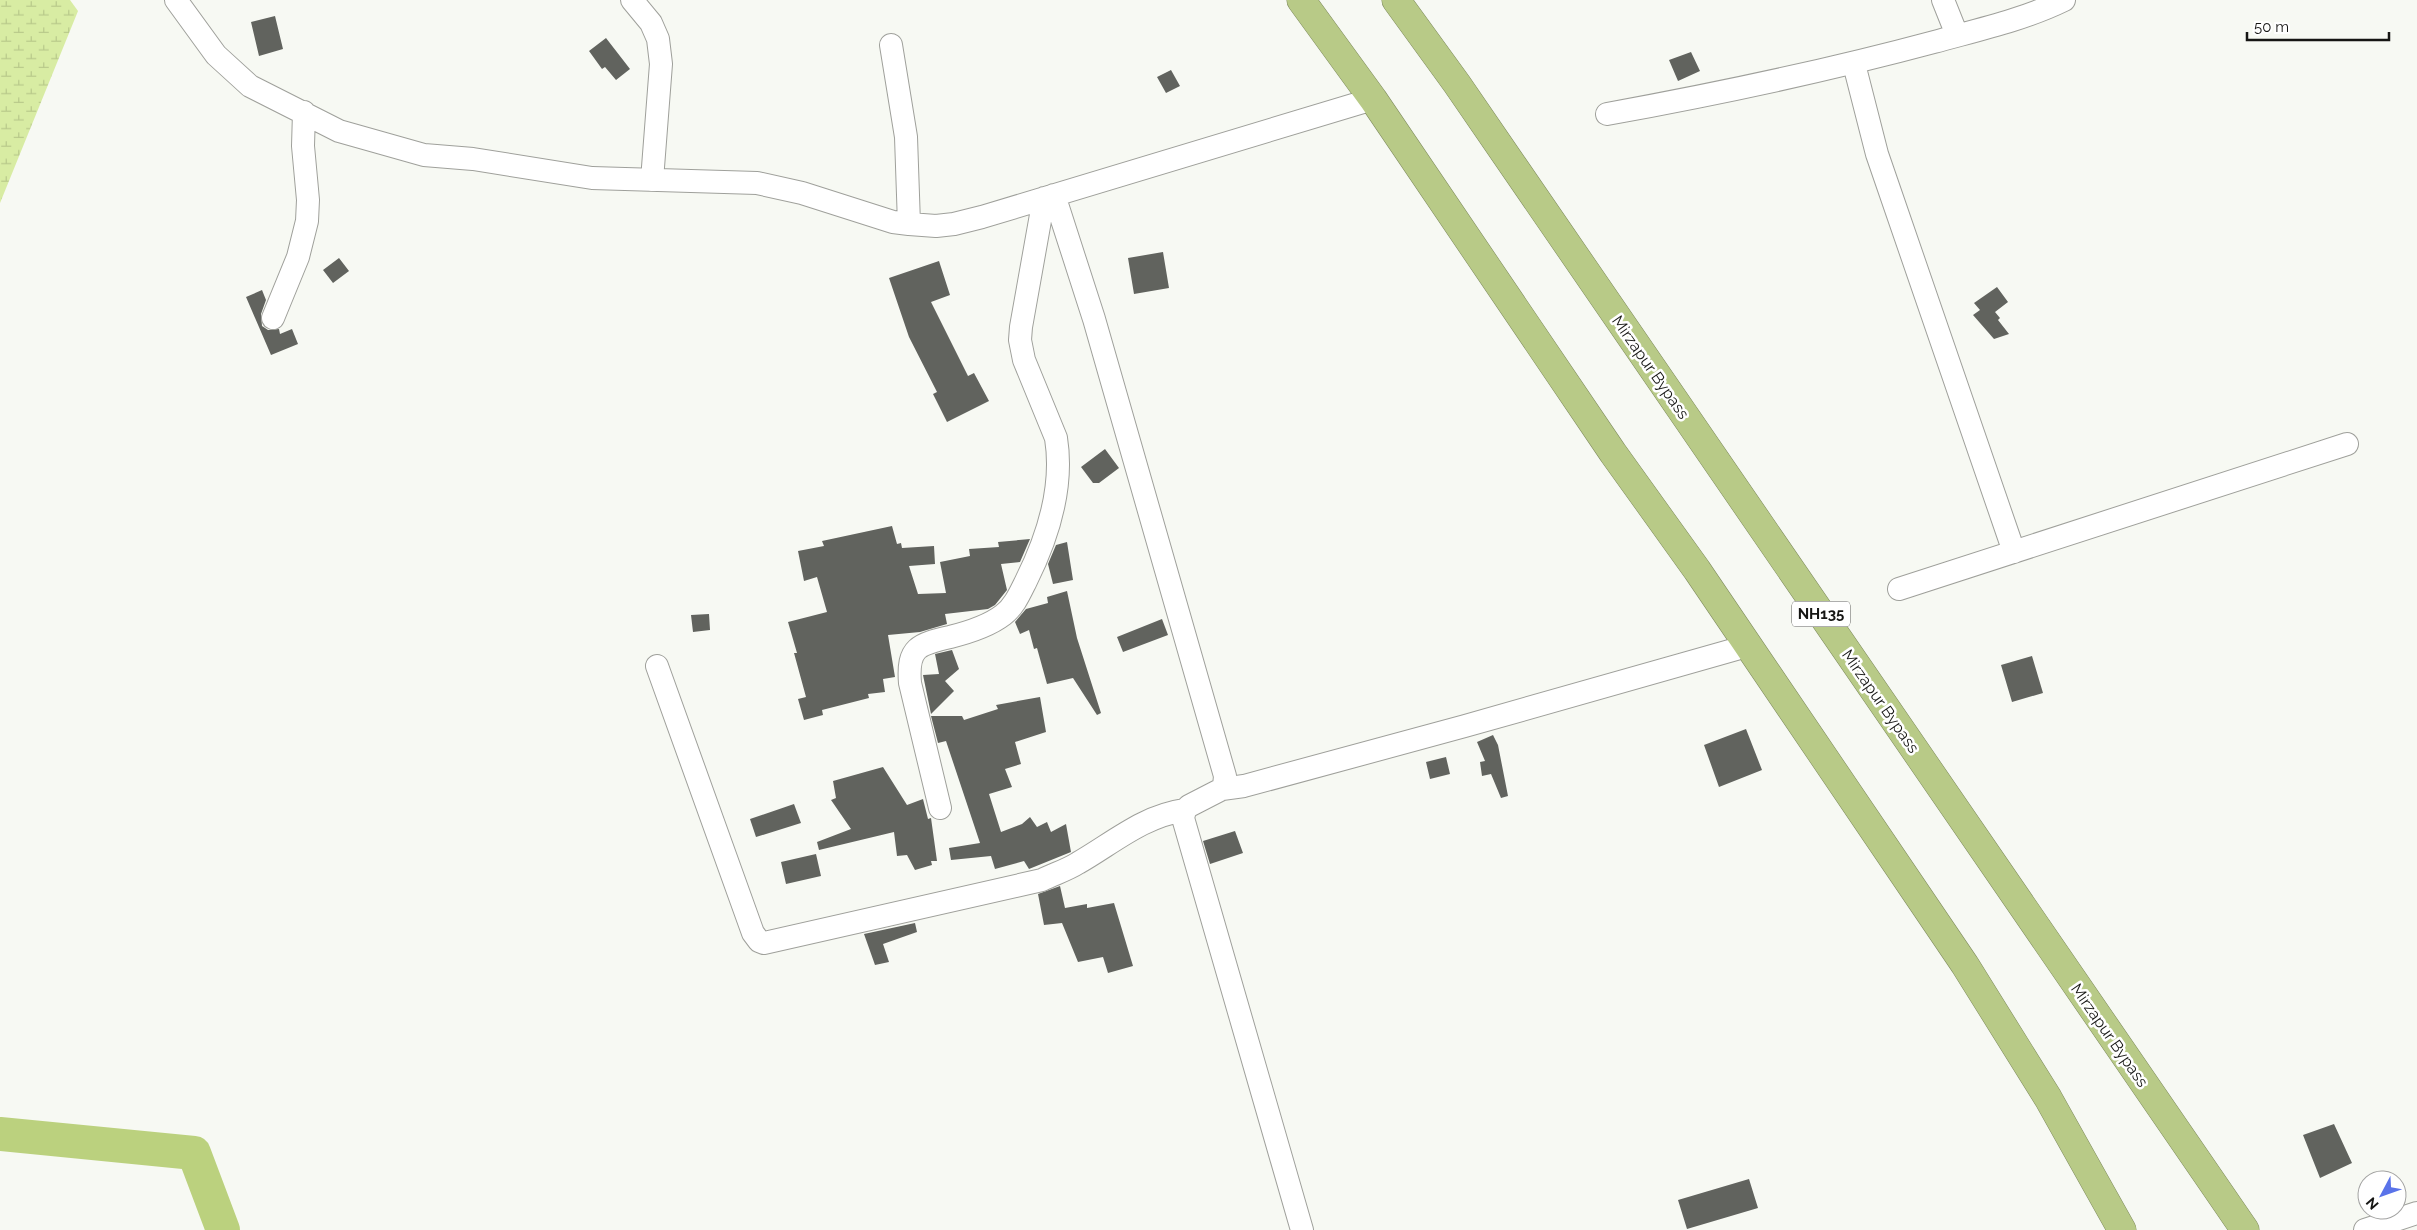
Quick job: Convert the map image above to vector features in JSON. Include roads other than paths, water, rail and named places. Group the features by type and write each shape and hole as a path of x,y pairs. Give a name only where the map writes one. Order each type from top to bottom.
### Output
{"highway":[{"path":"1301,0 1373,99 1613,453 1697,570 1960,957 2048,1098 2122,1230"},
{"name":"Mirzapur Bypass","path":"1396,0 1456,84 2245,1230"}],"street":[{"path":"176,0 216,55 234,74 250,86 339,131 424,155 474,159 592,178 757,183 802,193 893,222 909,224 936,226 954,224 1373,99"},
{"path":"632,0 651,23 658,39 661,64 652,180"},
{"path":"1943,0 1957,35"},
{"path":"1607,114 1718,94 1854,64 2012,20 2064,0"},
{"path":"891,45 906,137 909,224"},
{"path":"1854,64 1877,154 2014,552"},
{"path":"273,318 298,257 308,221 304,161 304,112"},
{"path":"1049,197 1094,319 1225,776 1222,789"},
{"path":"940,808 910,683 908,666 913,654 922,644 951,637 996,620 1007,612 1018,596 1042,549 1050,527 1054,505 1058,450 1056,438 1024,360 1020,340 1021,326 1049,197"},
{"path":"1899,589 2347,444"},
{"path":"656,666 753,933 764,943 1042,880 1076,864 1112,840 1148,821 1171,812 1185,810 1222,789 1244,786 1438,734 1740,648"},
{"path":"1185,810 1183,818 1302,1230"},
{"path":"2365,1230 2417,1213"}],"waterway":[{"path":"0,1134 194,1153 223,1230"}]}
